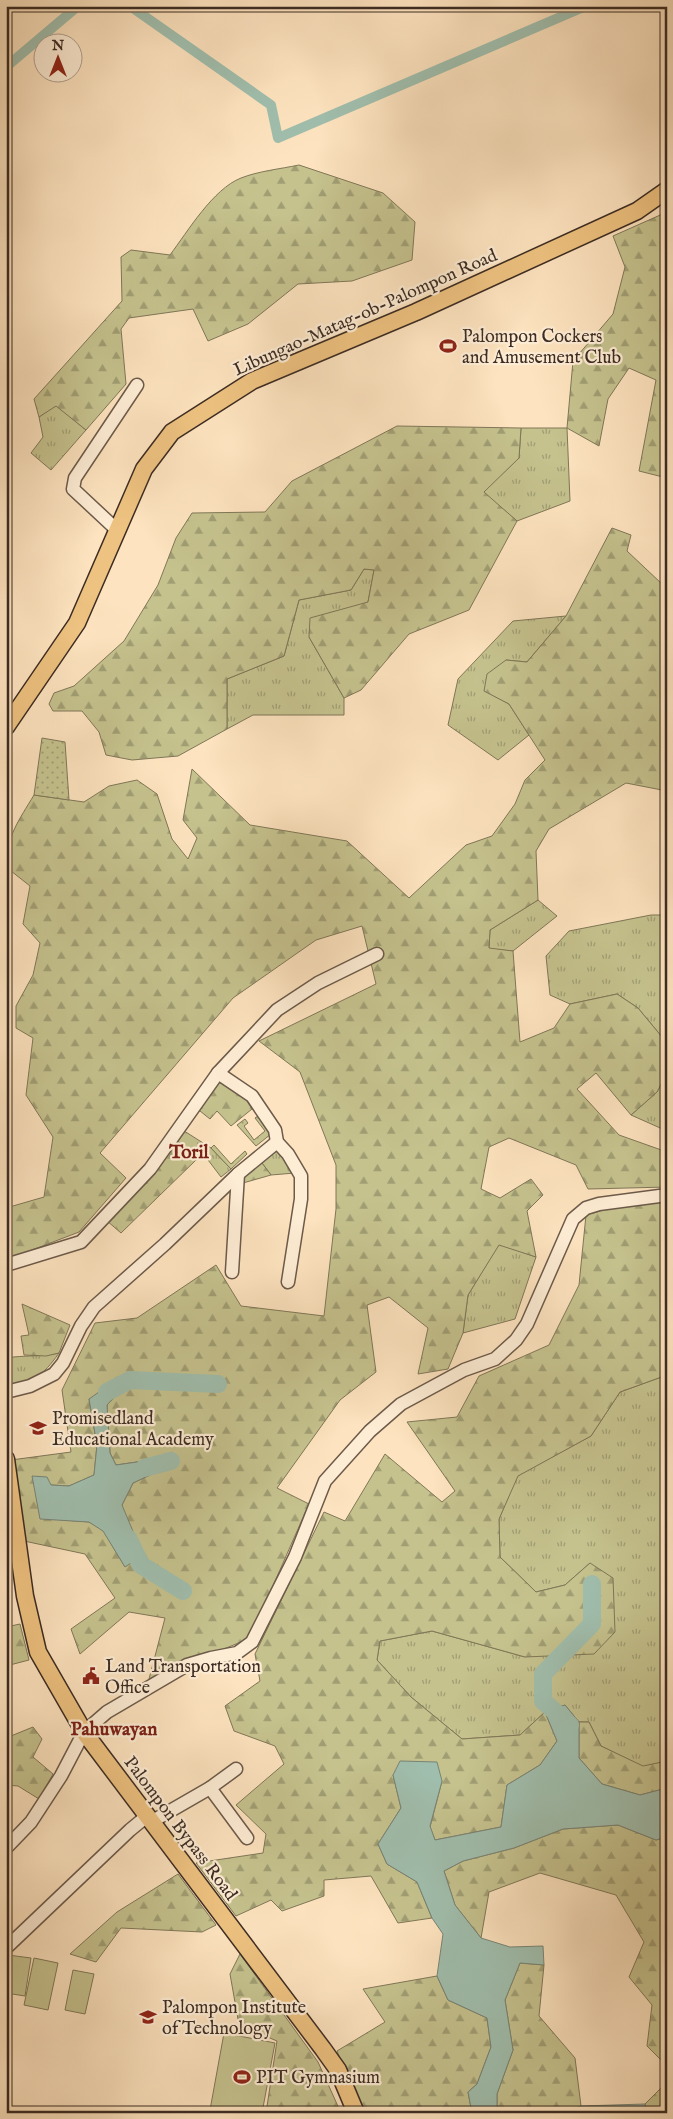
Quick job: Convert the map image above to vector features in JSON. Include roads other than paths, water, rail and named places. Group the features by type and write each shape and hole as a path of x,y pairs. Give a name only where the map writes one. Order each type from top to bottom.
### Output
{"main road":[{"name":"Libungao-Matag-ob-Palompon Road","path":"6,727 76,623 144,469 172,432 252,380 416,312 637,211 667,190"},
{"name":"Palompon Bypass Road","path":"6,1458 25,1596 38,1652 84,1732 338,2070 356,2113"}],"street":[{"path":"117,530 73,489 75,478 137,385"},
{"path":"6,1266 81,1242 150,1169 218,1073 277,1010 318,983 377,954"},
{"path":"218,1073 252,1096 275,1130 277,1142 288,1154 301,1176 301,1199 288,1282"},
{"path":"6,1392 30,1386 54,1374 63,1363 80,1326 94,1307 165,1244 238,1174 277,1142"},
{"path":"232,1272 238,1174"},
{"path":"6,1848 31,1822 61,1776 84,1732 107,1712 187,1666 211,1658 237,1653 252,1642 295,1557 325,1481 370,1431 401,1404 464,1370 495,1359 516,1340 527,1324 573,1219 586,1208 599,1204 667,1195"},
{"path":"6,1948 130,1830 210,1788 236,1769"},
{"path":"210,1788 247,1838"}],"waterway":[{"path":"6,67 78,6"},
{"path":"130,6 271,105 278,138 586,6"},
{"path":"107,1392 130,1380 218,1384"},
{"path":"144,1468 171,1461"},
{"path":"128,1538 141,1565 183,1591"},
{"path":"570,1725 543,1701 543,1674 592,1624 592,1584"}],"place":[{"name":"Palompon Cockers and Amusement Club","path":"448,346"},
{"name":"Promisedland Educational Academy","path":"38,1428"},
{"name":"Land Transportation Office","path":"91,1676"},
{"name":"Palompon Institute of Technology","path":"148,2017"},
{"name":"PIT Gymnasium","path":"242,2077"}],"district":[{"name":"Toril","path":"189,1151"},
{"name":"Pahuwayan","path":"114,1728"}]}
